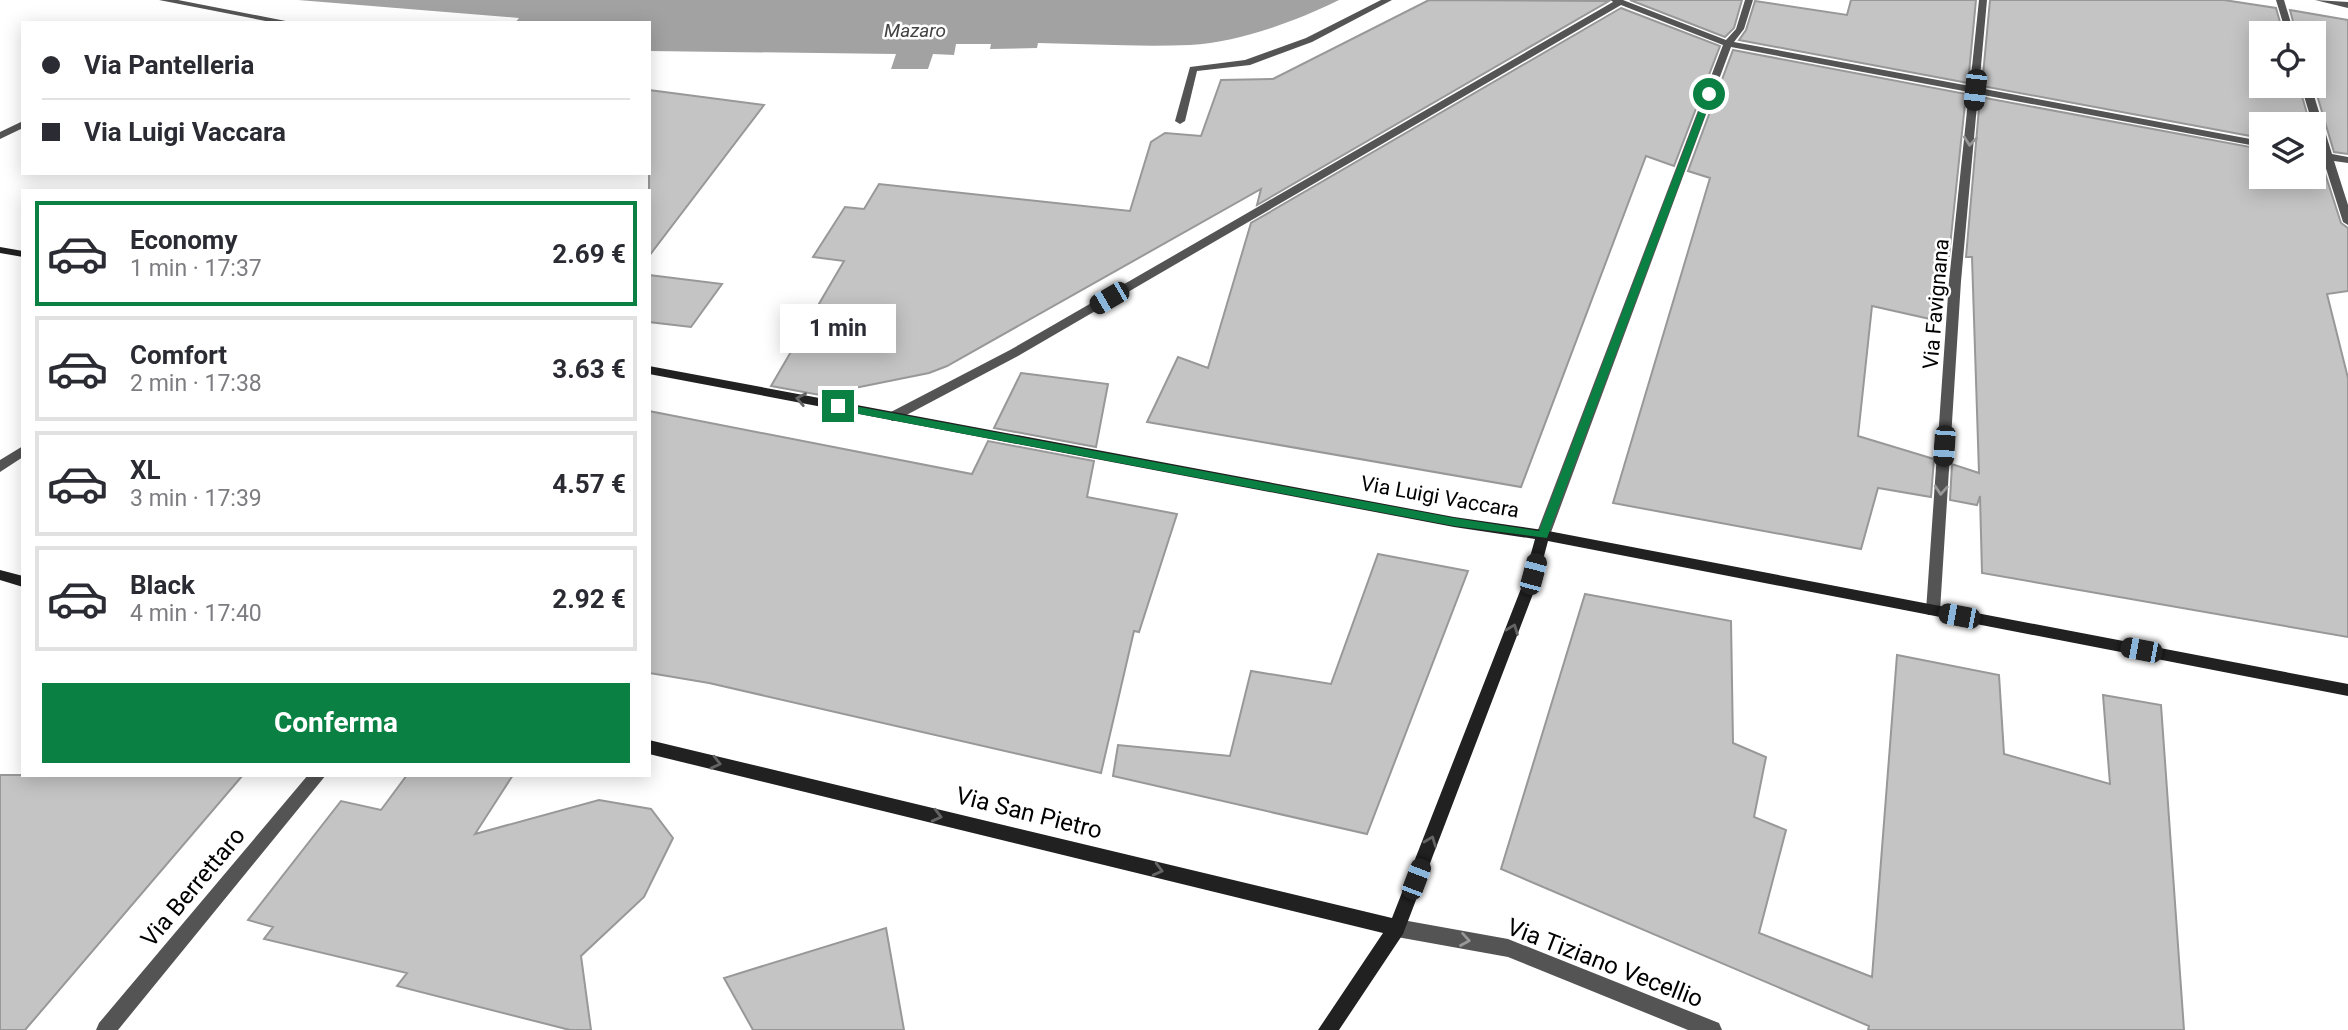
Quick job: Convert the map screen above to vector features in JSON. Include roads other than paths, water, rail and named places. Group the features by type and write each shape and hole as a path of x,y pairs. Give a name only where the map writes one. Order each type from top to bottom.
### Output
{"main road":[{"path":"0,250 21,254"},
{"name":"Via Luigi Vaccara","path":"651,370 1454,522 1543,536 2348,690"},
{"path":"1328,1030 1397,928 1529,586 1543,536"},
{"path":"0,575 21,581"},
{"name":"Via San Pietro","path":"651,747 1397,928"}],"street":[{"path":"163,0 279,21"},
{"path":"1180,121 1193,69 1247,63 1309,40 1388,0"},
{"path":"1543,536 1728,44 1740,29 1749,0"},
{"name":"Via Favignana","path":"1933,611 1955,281 1983,0"},
{"path":"2280,0 2286,21"},
{"path":"2319,0 2348,5"},
{"path":"892,417 1026,346 1617,1 1728,44 2249,142"},
{"path":"220,21 233,14"},
{"path":"2310,98 2348,222"},
{"path":"0,136 21,125"},
{"path":"2328,156 2348,160"},
{"path":"0,467 21,451"},
{"name":"Via Berrettaro","path":"106,1030 316,777"},
{"name":"Via Tiziano Vecellio","path":"1397,928 1508,948 1712,1030"}],"water":[{"name":"Mazaro","path":"298,0 1339,0 1266,30 1228,40 1152,46 1038,43 1037,48 990,49 991,44 956,44 954,55 933,54 928,69 891,69 896,54 651,51 651,21 517,21 519,18"}]}
